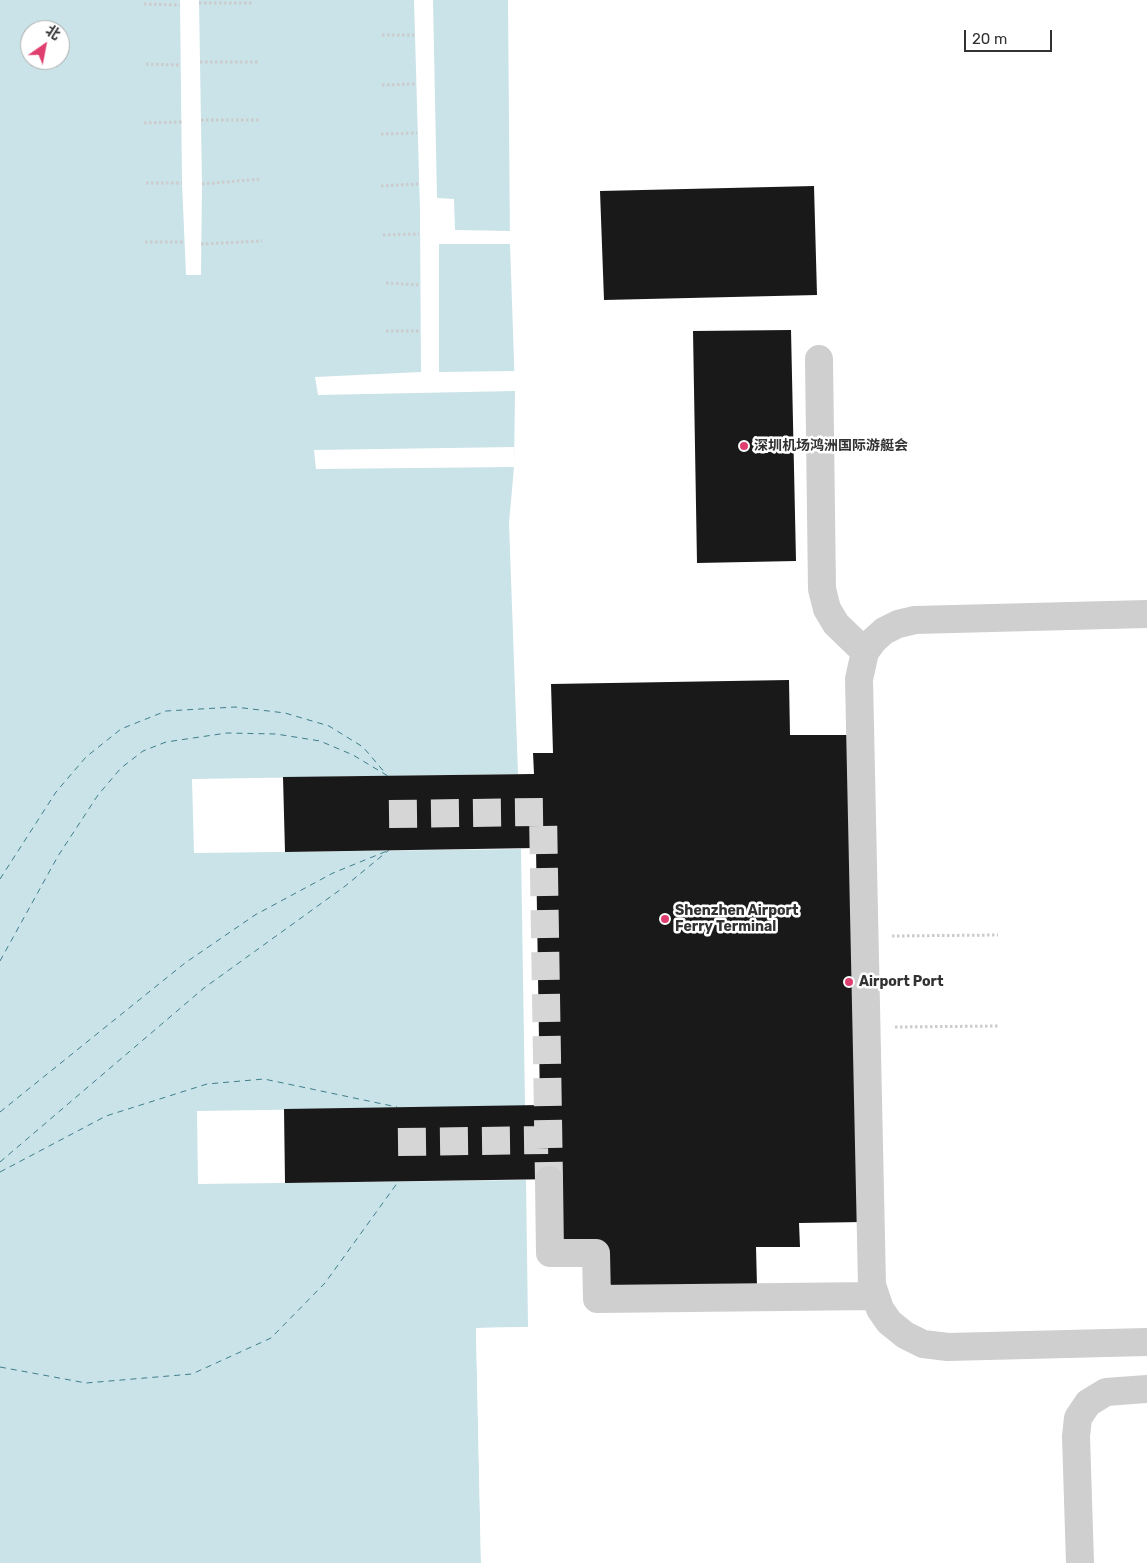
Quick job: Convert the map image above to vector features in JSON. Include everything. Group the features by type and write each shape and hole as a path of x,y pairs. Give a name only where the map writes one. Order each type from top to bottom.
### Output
{"street":[{"path":"819,359 822,589 827,609 836,624 865,652"},
{"path":"1147,614 915,620 898,624 884,631 865,652 859,679 874,1296 889,1322 905,1335 923,1344 948,1347 1147,1342"},
{"path":"549,1180 550,1253 596,1253 596,1299 874,1296"},
{"path":"1080,1563 1076,1436 1078,1418 1088,1403 1106,1392 1147,1389"}],"path":[{"path":"199,3 254,3"},
{"path":"144,4 180,5"},
{"path":"382,35 414,35"},
{"path":"200,62 258,62"},
{"path":"146,64 179,65"},
{"path":"382,85 416,84"},
{"path":"201,120 261,120"},
{"path":"144,123 183,122"},
{"path":"381,134 416,133"},
{"path":"202,184 261,179"},
{"path":"146,183 182,183"},
{"path":"380,186 418,184"},
{"path":"383,235 420,234"},
{"path":"201,244 262,241"},
{"path":"145,242 185,242"},
{"path":"386,283 420,285"},
{"path":"386,330 420,330"},
{"path":"865,937 998,935"},
{"path":"866,1027 1000,1026"}],"water":[{"path":"0,0 508,0 510,244 515,391 514,467 509,523 518,774 192,779 194,853 521,849 525,1106 197,1111 198,1184 526,1180 528,1327 476,1328 481,1563 0,1563"}],"pier":[{"path":"180,0 199,0 202,184 201,275 186,275 182,183"},
{"path":"414,0 433,0 437,198 454,199 455,230 511,231 510,244 439,244 439,372 515,371 515,391 318,395 315,377 421,372 420,211"},
{"path":"514,447 514,467 316,469 314,450"},
{"path":"528,1327 529,1329 478,1330 484,1563 481,1563 476,1328"}],"building":[{"path":"814,186 817,295 604,300 600,191"},
{"name":"深圳机场鸿洲国际游艇会","path":"791,330 796,561 697,563 693,331"},
{"name":"Shenzhen Airport Ferry Terminal","path":"789,680 790,735 855,735 864,1222 799,1223 800,1247 756,1247 757,1286 610,1288 609,1248 562,1249 560,1179 285,1183 284,1109 540,1105 536,848 285,852 283,777 534,774 533,753 553,753 551,684"}],"ferry route":[{"path":"0,879 56,792 86,757 121,729 166,711 235,707 285,713 329,726 363,747 386,774"},
{"path":"0,961 58,856 98,795 121,768 143,751 166,742 227,733 276,734 320,741 353,755 388,776"},
{"path":"0,1162 204,988 344,887 389,850"},
{"path":"0,1112 185,963 255,915 333,873 387,851"},
{"path":"0,1172 106,1116 207,1084 264,1079 397,1107"},
{"path":"0,1367 86,1383 192,1374 271,1338 325,1283 398,1182"}],"tunnel":[{"path":"389,814 543,812 549,1180"},
{"path":"398,1142 548,1140"}],"place":[{"name":"深圳机场鸿洲国际游艇会","path":"744,446"},
{"name":"Shenzhen Airport Ferry Terminal","path":"665,919"},
{"name":"Airport Port","path":"849,982"}]}
